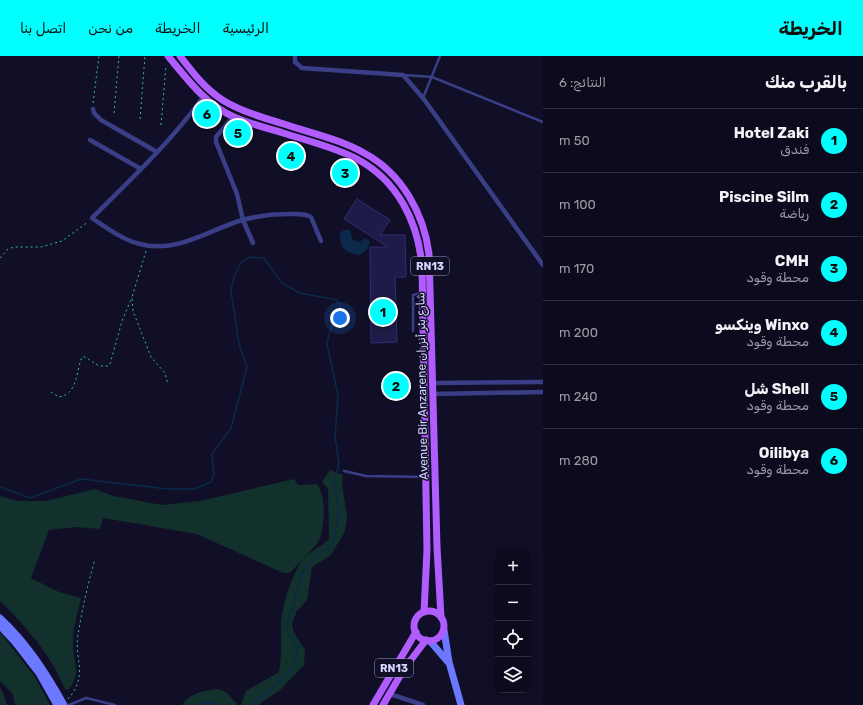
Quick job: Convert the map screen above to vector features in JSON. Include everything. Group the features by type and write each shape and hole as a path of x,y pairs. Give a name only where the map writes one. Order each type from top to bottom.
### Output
{"main road":[{"name":"Avenue Bir Anzarene شارع بئر أنزران","path":"168,56 203,97 233,117 347,154 359,160 383,179 407,208 416,232 421,253 427,570 424,612"},
{"name":"Avenue Bir Anzarene شارع بئر أنزران","path":"180,56 202,84 225,102 255,115 336,141 364,152 385,168 403,188 422,220 428,243 437,547 441,617"},
{"path":"424,383 433,383"},
{"path":"424,394 433,394"},
{"path":"424,612 435,612 441,617"},
{"name":"RN13","path":"373,705 416,632 416,620 424,612"},
{"name":"RN13","path":"383,705 411,658 428,640 439,637 444,630 444,623 441,617"},
{"path":"0,618 14,632 38,662 63,705"},
{"path":"0,626 15,642 63,705"},
{"path":"444,630 449,662 461,705"},
{"path":"416,632 428,640 449,662"}],"street":[{"path":"295,56 295,62 302,68 403,75 423,98 543,265"},
{"path":"203,97 186,122 92,218 123,237 148,246 171,245 190,240 243,220 277,214 309,215 313,220 321,241"},
{"path":"93,109 94,114 101,120 157,152"},
{"path":"233,117 215,139 216,146 238,198 243,220 253,243"},
{"path":"90,140 141,169"},
{"path":"433,383 543,382"},
{"path":"433,394 543,392"},
{"path":"390,694 423,705"}],"lane":[{"path":"423,98 440,56"},
{"path":"403,75 432,76 543,122"},
{"path":"413,332 413,295 422,293"},
{"path":"344,471 366,476 426,477"},
{"path":"63,705 86,698 116,705"}],"path":[{"path":"93,109 99,56"},
{"path":"114,113 119,56"},
{"path":"140,118 145,56"},
{"path":"161,125 166,64"},
{"path":"0,258 8,249 14,246 41,246 62,241 92,218"},
{"path":"51,392 58,397 68,393 77,380 82,357 85,357 102,367 110,364 122,321 132,298 148,246"},
{"path":"132,298 135,320 143,335 151,357 167,376 168,385"},
{"path":"63,705 74,689 81,672 78,636 94,559"}],"green space":[{"path":"330,470 343,475 342,484 347,515 345,531 331,555 312,567 307,600 297,611 292,623 294,633 305,650 304,665 280,690 258,705 241,705 246,691 279,672 282,618 285,601 294,575 302,561 329,539 328,489 322,482"},
{"path":"294,479 298,485 317,484 322,495 324,518 320,538 290,573 283,573 197,534 103,518 100,529 76,527 49,530 31,578 59,592 81,598 73,636 76,672 75,678 68,690 65,689 52,664 29,631 0,601 0,496 17,501 46,501 95,489 113,496 162,505 200,501"},
{"path":"0,632 35,677 50,705 15,705 13,694 0,681"},
{"path":"0,688 2,690 7,705 0,705"},
{"path":"218,689 226,692 238,705 182,705 193,695 203,691"}],"water":[{"path":"344,230 350,230 353,240 360,242 364,238 369,240 370,243 367,250 359,255 350,253 344,249 340,238 340,233"}],"building":[{"path":"209,108 213,112 204,121 200,117"},
{"path":"357,199 390,220 380,235 405,235 406,277 395,277 397,342 371,343 370,247 388,247 344,219"}],"waterway":[{"path":"0,487 30,498 81,479 168,489 194,489 211,482 214,475 212,454 231,428 247,367 239,344 231,291 234,277 241,263 249,257 264,258 282,283 300,293 337,300 340,307 327,344 338,395 335,437 339,463 334,484 339,511 333,544 310,562 305,568 296,592 286,630 296,645 297,654 294,662 282,679 251,705"},
{"path":"196,705 198,703 216,703 219,705"}],"place":[{"name":"Oilibya","path":"207,114"},
{"name":"Shell شل","path":"238,133"},
{"name":"Winxo وينكسو","path":"291,156"},
{"name":"CMH","path":"345,173"},
{"name":"Hotel Zaki","path":"383,312"},
{"name":"Piscine Silm","path":"396,386"}]}
